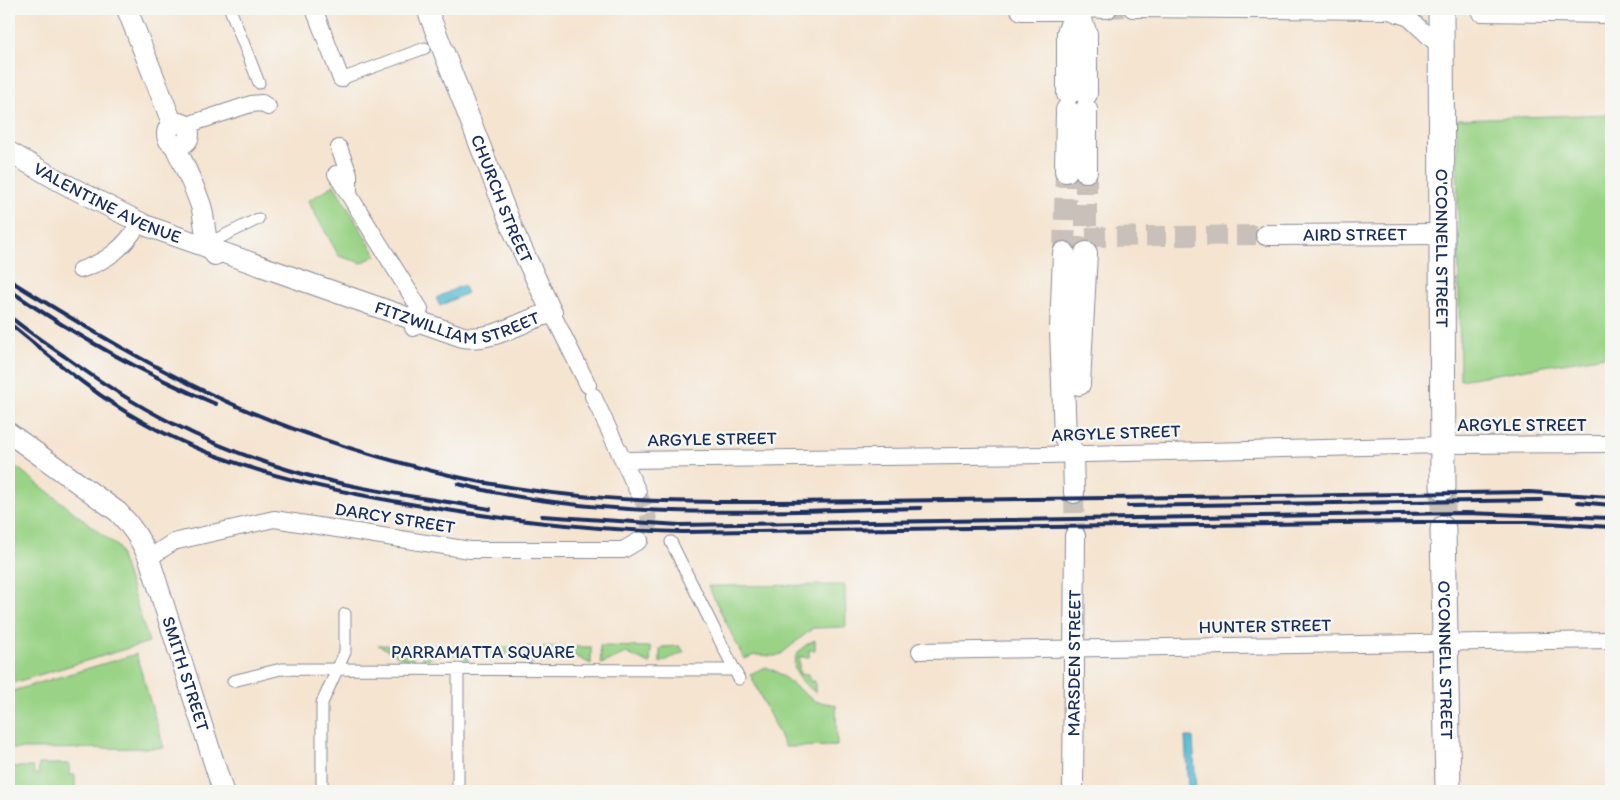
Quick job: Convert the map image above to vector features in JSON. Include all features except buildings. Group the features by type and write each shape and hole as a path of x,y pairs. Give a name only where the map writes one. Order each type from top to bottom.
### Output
{"main road":[{"path":"1022,9 1077,9 1068,34 1077,102 1076,171"},
{"name":"O'CONNELL STREET","path":"1441,9 1443,487"},
{"path":"1073,454 1080,434 1075,253"},
{"name":"O'CONNELL STREET","path":"1444,529 1448,791"}],"street":[{"path":"127,9 181,134 213,217 215,242 258,219"},
{"path":"230,9 259,83"},
{"name":"CHURCH STREET","path":"427,9 513,230 638,492"},
{"path":"1077,9 1108,10"},
{"path":"1132,9 1389,11 1410,18 1441,48"},
{"path":"1480,13 1611,15"},
{"path":"316,15 341,79 424,48"},
{"path":"339,148 349,174 349,195"},
{"name":"VALENTINE AVENUE","path":"9,152 140,222 184,239 215,242"},
{"path":"336,174 420,309 415,324"},
{"path":"80,270 116,254 131,238 140,222"},
{"name":"AIRD STREET","path":"1266,235 1442,234"},
{"name":"FITZWILLIAM STREET","path":"215,242 415,324 463,337 485,338 534,317 552,314"},
{"name":"SMITH STREET","path":"9,433 118,512 130,524 149,558 223,791"},
{"name":"ARGYLE STREET","path":"626,466 1442,445 1611,444"},
{"path":"1073,454 1074,492"},
{"name":"DARCY STREET","path":"149,558 174,542 274,519 470,550 623,550 640,540"},
{"name":"MARSDEN STREET","path":"1073,791 1075,536"},
{"name":"PARRAMATTA SQUARE","path":"233,681 281,670 458,669 737,674 671,542"},
{"path":"322,791 322,703 344,652 346,614"},
{"name":"HUNTER STREET","path":"920,651 1611,640"},
{"path":"458,669 458,791"}],"green space":[{"path":"1611,114 1611,355 1460,380 1457,119"},
{"path":"334,185 376,255 362,263 339,256 308,201"},
{"path":"9,461 118,547 149,642 9,684"},
{"path":"845,585 846,627 813,628 781,654 775,656 755,655 744,659 708,586"},
{"path":"815,640 815,650 809,650 809,657 799,657 799,674 809,674 809,681 815,681 815,692 800,679 794,665 795,658 799,652"},
{"path":"378,645 413,646 413,659 407,660"},
{"path":"422,646 468,646 468,661 448,651 423,661"},
{"path":"600,646 651,647 650,664 626,653 601,664"},
{"path":"680,646 684,652 660,663 660,650 662,647"},
{"path":"488,647 533,647 533,664 508,653 490,662"},
{"path":"542,647 591,647 591,664 567,652 542,664"},
{"path":"136,654 164,748 9,749 9,692"},
{"path":"766,667 777,672 814,701 836,705 837,746 785,747 750,674"},
{"path":"39,764 69,764 69,775 75,775 75,791 9,791 9,767 33,767 34,774 38,775"}],"water":[{"path":"463,285 467,293 440,306 436,298"},
{"path":"1185,737 1193,737 1196,791 1188,791"}],"tunnel":[{"path":"1108,10 1132,9"},
{"path":"1064,253 1066,171"},
{"path":"1086,171 1086,253"},
{"path":"1086,237 1266,235"},
{"path":"1443,487 1443,529"},
{"path":"638,492 646,510 649,523 645,535 640,540"},
{"path":"1074,493 1075,536"}],"railway":[{"path":"9,280 151,364 239,407 321,439 377,456 462,478 513,488 615,499 719,502 1021,500 1529,492 1611,497"},
{"path":"9,290 58,322 110,352 162,380 216,404"},
{"path":"9,316 117,392 171,423 228,449 289,470 338,483 490,509"},
{"path":"9,323 74,376 107,400 143,422 208,453 275,475 345,492 515,520 582,527 683,532 1419,522 1529,522 1611,527"},
{"path":"458,484 515,496 572,504 630,509 746,512 921,508"},
{"path":"1128,506 1541,500"},
{"path":"1578,502 1611,505"},
{"path":"542,516 680,525 1465,513 1611,518"}]}
